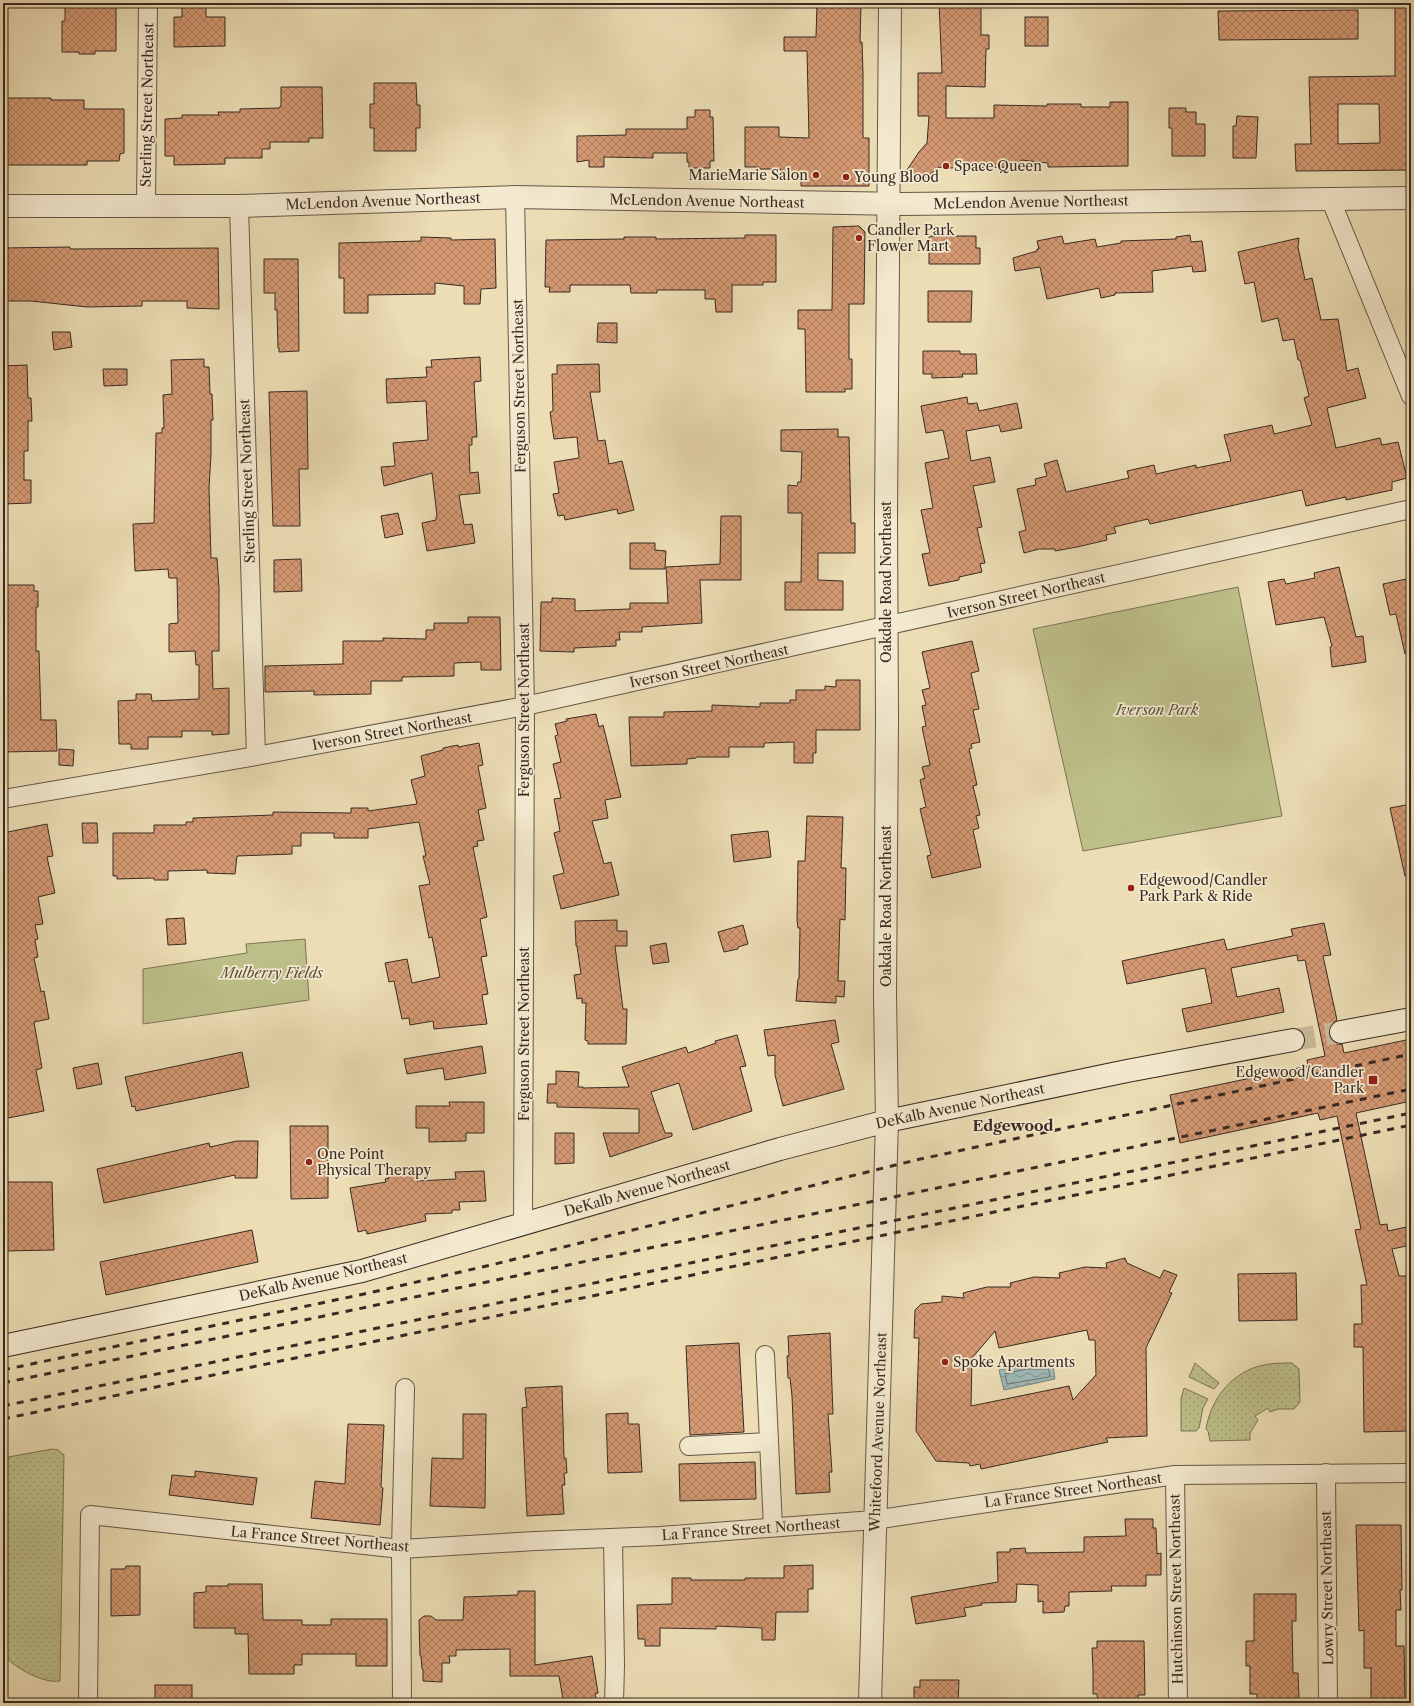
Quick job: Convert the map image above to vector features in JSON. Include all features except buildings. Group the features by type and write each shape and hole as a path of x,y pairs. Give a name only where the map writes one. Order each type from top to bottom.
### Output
{"street":[{"name":"Sterling Street Northeast","path":"146,206 148,3"},
{"name":"Oakdale Road Northeast","path":"886,1161 886,508 890,3"},
{"name":"McLendon Avenue Northeast","path":"3,206 238,206 515,197 889,204 1411,198"},
{"name":"Ferguson Street Northeast","path":"515,197 525,706 523,1223"},
{"path":"1330,198 1411,396"},
{"name":"Sterling Street Northeast","path":"238,206 256,756"},
{"name":"Iverson Street Northeast","path":"3,799 256,756 525,706 887,627 1411,509"},
{"path":"1342,1032 1411,1020"},
{"name":"DeKalb Avenue Northeast","path":"3,1346 362,1271 780,1149 887,1121 1127,1071 1293,1040"},
{"name":"Whitefoord Avenue Northeast","path":"870,1703 874,1520 886,1161"},
{"path":"764,1356 773,1527"},
{"path":"402,1703 401,1549 405,1388"},
{"path":"689,1446 769,1442"},
{"name":"La France Street Northeast","path":"88,1703 90,1515 401,1549 535,1540 660,1536 874,1520 1175,1475 1411,1472"},
{"name":"Lowry Street Northeast","path":"1326,1473 1328,1703"},
{"name":"Hutchinson Street Northeast","path":"1175,1475 1178,1703"},
{"path":"612,1538 615,1665 614,1703"}],"green space":[{"name":"Iverson Park","path":"1238,587 1282,816 1083,851 1033,629"},
{"name":"Mulberry Fields","path":"305,939 309,1000 143,1024 143,969 247,953 246,944"},
{"path":"1195,1363 1219,1383 1214,1389 1189,1377"},
{"path":"1274,1363 1292,1363 1299,1369 1300,1402 1294,1409 1278,1409 1270,1412 1268,1408 1255,1416 1258,1420 1250,1433 1250,1440 1210,1441 1208,1431 1206,1429 1213,1407 1218,1397 1233,1380 1253,1368"},
{"path":"1184,1388 1208,1399 1203,1408 1199,1428 1196,1431 1181,1431 1181,1399"},
{"path":"52,1449 58,1450 64,1455 60,1681 45,1680 29,1674 14,1665 3,1655 3,1458"}],"water":[{"path":"1026,1365 1053,1365 1055,1379 1004,1390 999,1370"}],"tunnel":[{"path":"1293,1040 1341,1032"}],"railway":[{"path":"3,1370 364,1294 491,1265 916,1160 1411,1054"},
{"path":"3,1383 1411,1089"},
{"path":"3,1406 1411,1113"},
{"path":"3,1419 1411,1125"}],"place":[{"name":"Space Queen","path":"946,166"},
{"name":"MarieMarie Salon","path":"816,175"},
{"name":"Young Blood","path":"846,177"},
{"name":"Candler Park Flower Mart","path":"859,238"},
{"name":"Edgewood/Candler Park Park & Ride","path":"1131,888"},
{"name":"Edgewood/Candler Park","path":"1373,1080"},
{"name":"One Point Physical Therapy","path":"309,1162"},
{"name":"Spoke Apartments","path":"945,1362"}],"district":[{"name":"Edgewood","path":"1013,1125"}]}
